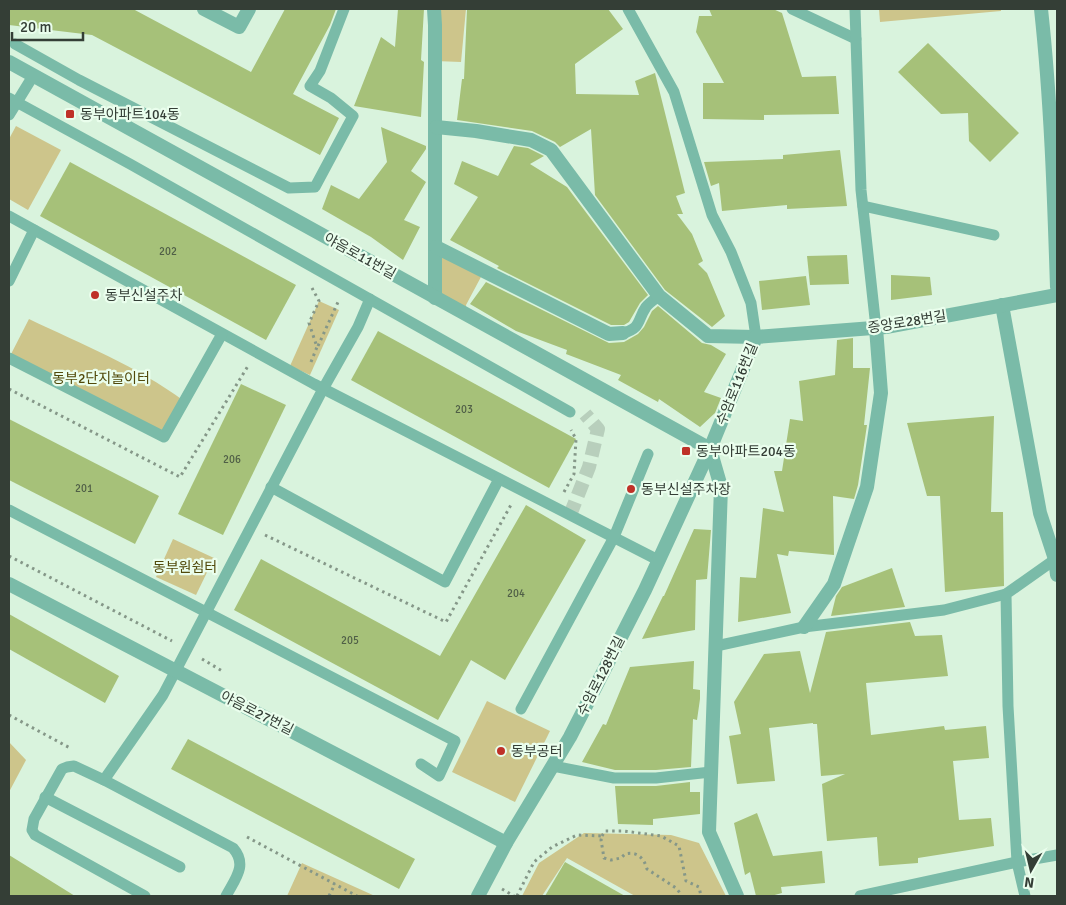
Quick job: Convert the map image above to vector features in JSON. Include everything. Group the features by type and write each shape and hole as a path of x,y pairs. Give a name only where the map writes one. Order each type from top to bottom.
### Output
{"street":[{"path":"204,9 239,26 249,9"},
{"path":"434,9 436,127 435,298"},
{"path":"1042,9 1053,168 1057,287"},
{"name":"야음로11번길","path":"9,62 710,449"},
{"name":"중앙로28번길","path":"436,127 531,140 551,150 659,296 708,336 756,337 876,328 1057,295"},
{"path":"436,247 609,334 623,333"},
{"path":"1002,305 1040,513 1056,558 1057,575"},
{"path":"804,627 834,584 868,486 881,393 876,328"},
{"name":"수암로116번길","path":"710,449 756,337"},
{"path":"710,449 721,487 709,832 737,896"},
{"name":"수암로128번길","path":"482,895 506,843 580,718 710,449"},
{"name":"야음로27번길","path":"9,584 506,843"}],"lane":[{"path":"15,44 79,80 289,188 314,187 353,116 331,98 310,86 320,71 344,9"},
{"name":"수암로116번길","path":"628,9 674,92 712,215 731,252 751,303 756,337"},
{"path":"792,9 856,39"},
{"path":"855,9 863,206 876,328"},
{"path":"9,115 13,100 33,76"},
{"path":"13,100 139,168 570,412"},
{"path":"863,206 994,235"},
{"path":"9,216 304,379 658,560"},
{"path":"9,281 34,230"},
{"path":"623,333 633,330 640,322 646,306 659,296"},
{"path":"104,780 164,695 271,487 358,327 370,299"},
{"path":"9,358 164,437 222,334"},
{"path":"520,709 614,538 648,454"},
{"path":"271,487 445,582 499,479"},
{"path":"9,510 455,741 439,776 421,764"},
{"path":"716,646 804,627 944,610 1006,594 1056,558"},
{"path":"1006,594 1008,706 1017,862 1025,896"},
{"path":"145,896 35,835 32,830 34,818 45,797 59,772 67,766 74,766 104,780 233,848 239,857 241,867 226,896"},
{"path":"553,766 614,778 656,778 711,772"},
{"path":"45,797 180,867"},
{"path":"860,896 1057,855"}],"path":[{"path":"309,283 319,301 309,323 317,346"},
{"path":"304,379 339,299"},
{"path":"260,543 264,534 446,622 519,490"},
{"path":"9,556 176,643"},
{"path":"9,715 77,751"},
{"path":"680,896 676,888 647,869 645,862 638,855 632,853 625,854 615,860 604,858 601,840 605,831 652,834 661,836 679,846 686,882 698,887 700,896"},
{"path":"241,834 357,896"},
{"path":"518,896 534,862 552,847 577,835 602,836"},
{"path":"330,896 335,884"}],"green space":[{"path":"434,9 466,9 461,62 435,61"},
{"path":"879,9 1001,9 1001,11 880,22"},
{"path":"16,126 61,150 28,210 9,199 9,139"},
{"path":"436,252 482,275 466,305 467,315 435,298"},
{"path":"319,301 339,310 310,375 290,366"},
{"name":"동부2단지놀이터","path":"29,319 128,366 184,401 165,436 9,358"},
{"name":"동부원쉼터","path":"173,539 214,558 196,595 156,577"},
{"name":"동부공터","path":"487,701 550,731 515,802 452,772"},
{"path":"9,742 26,760 9,792"},
{"path":"584,833 671,835 699,843 726,896 635,896 567,858 542,896 522,896 539,863"},
{"path":"302,863 304,864 375,896 287,896"}],"building":[{"path":"9,9 133,9 251,72 285,9 336,9 330,25 293,94 339,118 320,155 92,35 9,25"},
{"path":"398,9 424,9 421,60 424,62 421,117 354,106 381,37 395,47"},
{"path":"467,9 608,9 623,29 575,64 576,94 639,95 635,81 655,73 685,193 676,196 683,214 677,214 692,234 703,261 698,264 707,273 725,316 712,327 665,290 595,195 591,129 560,147 555,142 532,131 457,120 462,79 464,79"},
{"path":"709,9 773,9 782,13 802,77 836,76 839,114 764,115 764,120 703,119 703,83 724,83 696,32 699,16 712,16"},
{"path":"928,43 1019,133 990,162 969,141 968,113 941,114 898,72"},
{"path":"381,127 426,146 426,149 411,171 426,182 404,220 420,227 403,260 371,237 322,209 331,185 359,199 387,162"},
{"path":"514,146 528,148 544,156 530,164 567,187 648,295 640,303 629,322 624,325 611,325 497,268 499,266 450,240 478,197 454,184 462,161 498,176"},
{"path":"840,150 847,206 787,209 787,205 722,211 719,183 711,186 704,162 783,159 783,155"},
{"path":"70,162 296,285 266,340 40,216"},
{"path":"847,255 849,284 810,285 807,256"},
{"path":"891,275 930,277 932,295 891,300"},
{"path":"806,276 810,305 762,310 759,281"},
{"path":"486,282 609,343 624,342 638,334 652,311 658,306 702,343 711,345 726,354 704,392 721,398 715,413 700,427 659,399 658,402 618,380 621,375 566,354 567,350 516,331 470,304"},
{"path":"378,331 576,439 549,488 351,380"},
{"path":"853,338 853,368 870,368 864,425 867,425 858,485 854,499 833,496 834,555 789,551 788,556 777,554 791,613 738,622 740,577 756,578 763,508 784,512 774,471 782,471 790,419 803,421 799,381 835,375 837,340"},
{"path":"241,384 286,405 223,535 178,514"},
{"path":"994,416 991,512 1003,512 1004,586 945,592 940,496 927,496 907,423"},
{"path":"9,419 159,496 135,544 9,480"},
{"path":"526,505 586,540 505,680 471,660 438,720 234,610 261,559 440,656"},
{"path":"694,529 711,530 707,579 696,580 695,630 642,639 664,596"},
{"path":"892,568 905,607 831,616 836,596 842,587"},
{"path":"9,614 119,676 105,703 9,649"},
{"path":"910,622 915,636 942,635 948,676 866,683 871,735 944,726 945,730 986,726 989,758 953,761 959,820 991,818 994,846 918,858 918,863 879,866 877,837 827,841 822,784 845,774 821,776 817,724 769,728 775,781 737,784 729,736 741,734 734,702 764,654 800,651 810,693 826,632"},
{"path":"694,661 693,689 700,690 700,699 697,720 693,719 691,767 656,770 615,770 582,762 603,724 606,725 630,667"},
{"path":"188,739 415,859 399,889 171,769"},
{"path":"690,782 690,792 700,792 700,814 653,819 653,825 618,824 615,786 656,786"},
{"path":"757,813 773,856 822,851 825,883 781,887 782,893 771,896 756,896 750,872 745,875 734,823"},
{"path":"9,855 75,896 9,896"},
{"path":"565,862 625,896 545,896"}],"tunnel":[{"path":"570,515 589,467 598,429 585,414"}],"place":[{"name":"동부아파트104동","path":"70,114"},
{"name":"동부신설주차","path":"95,295"},
{"name":"동부아파트204동","path":"686,451"},
{"name":"동부신설주차장","path":"631,489"},
{"name":"동부공터","path":"501,751"}]}
